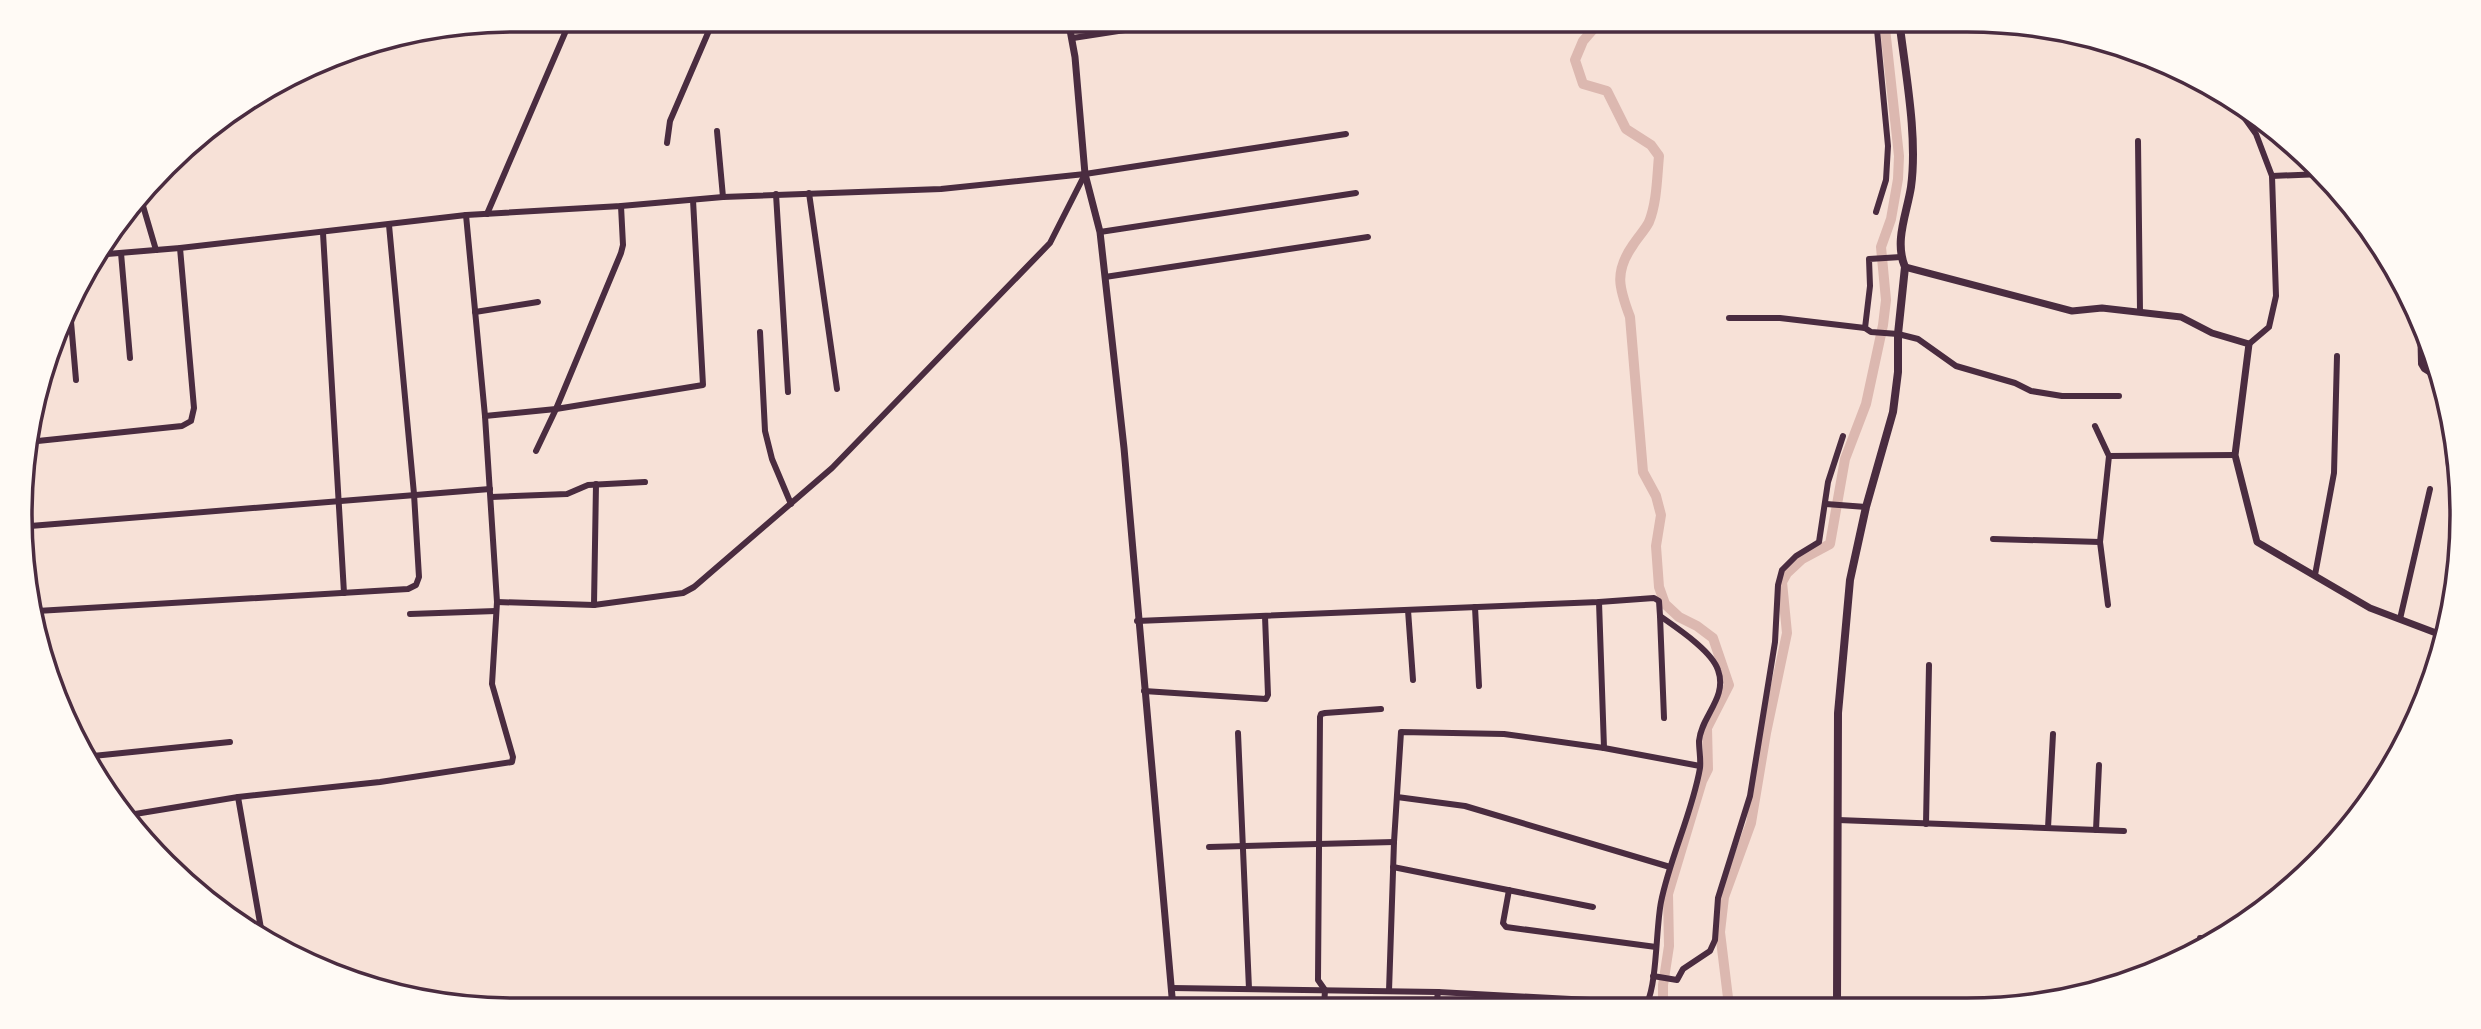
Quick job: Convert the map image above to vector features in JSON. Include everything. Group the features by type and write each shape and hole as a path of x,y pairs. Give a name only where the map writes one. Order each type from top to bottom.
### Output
{"main road":[{"path":"1837,998 1838,713 1850,580 1866,507 1893,412 1898,373 1894,334 1905,267 1897,257 1911,187 1913,158 1900,32"}],"street":[{"path":"487,214 565,32"},
{"path":"667,143 670,121 708,32"},
{"path":"1071,32 1085,174 1100,232 1124,448 1137,621 1150,736 1172,998"},
{"path":"1073,38 1107,32"},
{"path":"1876,212 1886,180 1888,146 1878,32"},
{"path":"2247,121 2256,134 2272,176 2276,296 2269,327 2249,344 2235,455 2257,542 2370,608 2435,632"},
{"path":"717,131 723,197"},
{"path":"108,254 323,233 466,215 723,197 941,188 1085,174 1346,134"},
{"path":"2138,141 2140,311"},
{"path":"497,603 594,605 684,593 694,587 832,468 1050,243 1085,174"},
{"path":"2272,176 2309,175"},
{"path":"809,193 837,389"},
{"path":"1100,232 1356,193"},
{"path":"776,194 788,392"},
{"path":"485,416 556,409 703,385 693,200"},
{"path":"143,206 156,250"},
{"path":"536,451 621,253 621,206"},
{"path":"134,813 238,797 380,782 512,762 513,757 492,684 497,603 485,416 466,215"},
{"path":"41,611 408,589 416,585 419,577 414,494 389,225"},
{"path":"323,233 344,593"},
{"path":"1105,277 1368,237"},
{"path":"38,441 182,426 191,421 194,408 180,248"},
{"path":"121,253 130,358"},
{"path":"1868,330 1869,259 1897,257"},
{"path":"1905,267 2072,311 2102,308 2181,317 2211,333 2249,344"},
{"path":"475,312 538,302"},
{"path":"1728,318 1780,318 1894,334 1918,339 1956,366 2015,383 2031,391 2062,396 2119,397"},
{"path":"71,323 76,380"},
{"path":"760,332 765,431 772,459 791,504"},
{"path":"2421,350 2421,364 2428,371"},
{"path":"2315,575 2334,473 2337,356"},
{"path":"2095,426 2109,456 2100,542 2108,604"},
{"path":"1653,976 1677,980 1683,969 1710,951 1715,940 1718,898 1750,796 1775,642 1782,570 1796,556 1819,542 1828,482 1843,436"},
{"path":"2109,456 2235,455"},
{"path":"491,497 566,494 577,488 596,484 645,482"},
{"path":"594,605 596,484"},
{"path":"32,526 490,489"},
{"path":"2400,619 2430,489"},
{"path":"1825,504 1866,507"},
{"path":"1993,540 2100,542"},
{"path":"1137,621 1658,598 1664,718"},
{"path":"1599,602 1604,748"},
{"path":"1475,607 1479,686"},
{"path":"1408,610 1413,680"},
{"path":"410,614 496,611"},
{"path":"1144,691 1266,699 1265,616"},
{"path":"1648,998 1661,902 1700,766 1699,741 1703,725 1715,707 1720,689 1718,670 1699,646 1660,616"},
{"path":"1926,824 1928,665"},
{"path":"1325,998 1325,990 1318,980 1321,714 1381,709"},
{"path":"1390,991 1394,842 1401,732 1504,734 1604,748 1700,766"},
{"path":"1238,733 1249,989"},
{"path":"2048,828 2053,734"},
{"path":"96,756 230,743"},
{"path":"2096,830 2099,765"},
{"path":"238,797 259,924"},
{"path":"1397,797 1465,806 1671,867"},
{"path":"1839,820 2124,831"},
{"path":"1209,847 1394,842"},
{"path":"1393,867 1593,908"},
{"path":"1509,890 1503,923 1506,927 1656,947"},
{"path":"1172,988 1438,992 1562,998"},
{"path":"1437,998 1438,992"}],"waterway":[{"path":"1591,32 1583,41 1575,60 1583,84 1607,91 1626,129 1651,145 1659,156 1652,214 1627,255 1620,280 1630,317 1643,472 1656,496 1661,515 1656,546 1659,587 1665,604 1679,617 1713,638 1729,685 1707,728 1708,769 1668,894 1669,946 1663,998"},
{"path":"1728,998 1720,932 1724,897 1751,823 1787,633 1782,582 1787,573 1802,559 1830,544 1845,459 1866,404 1883,325 1886,300 1881,247 1891,219 1899,156 1885,32"}]}
